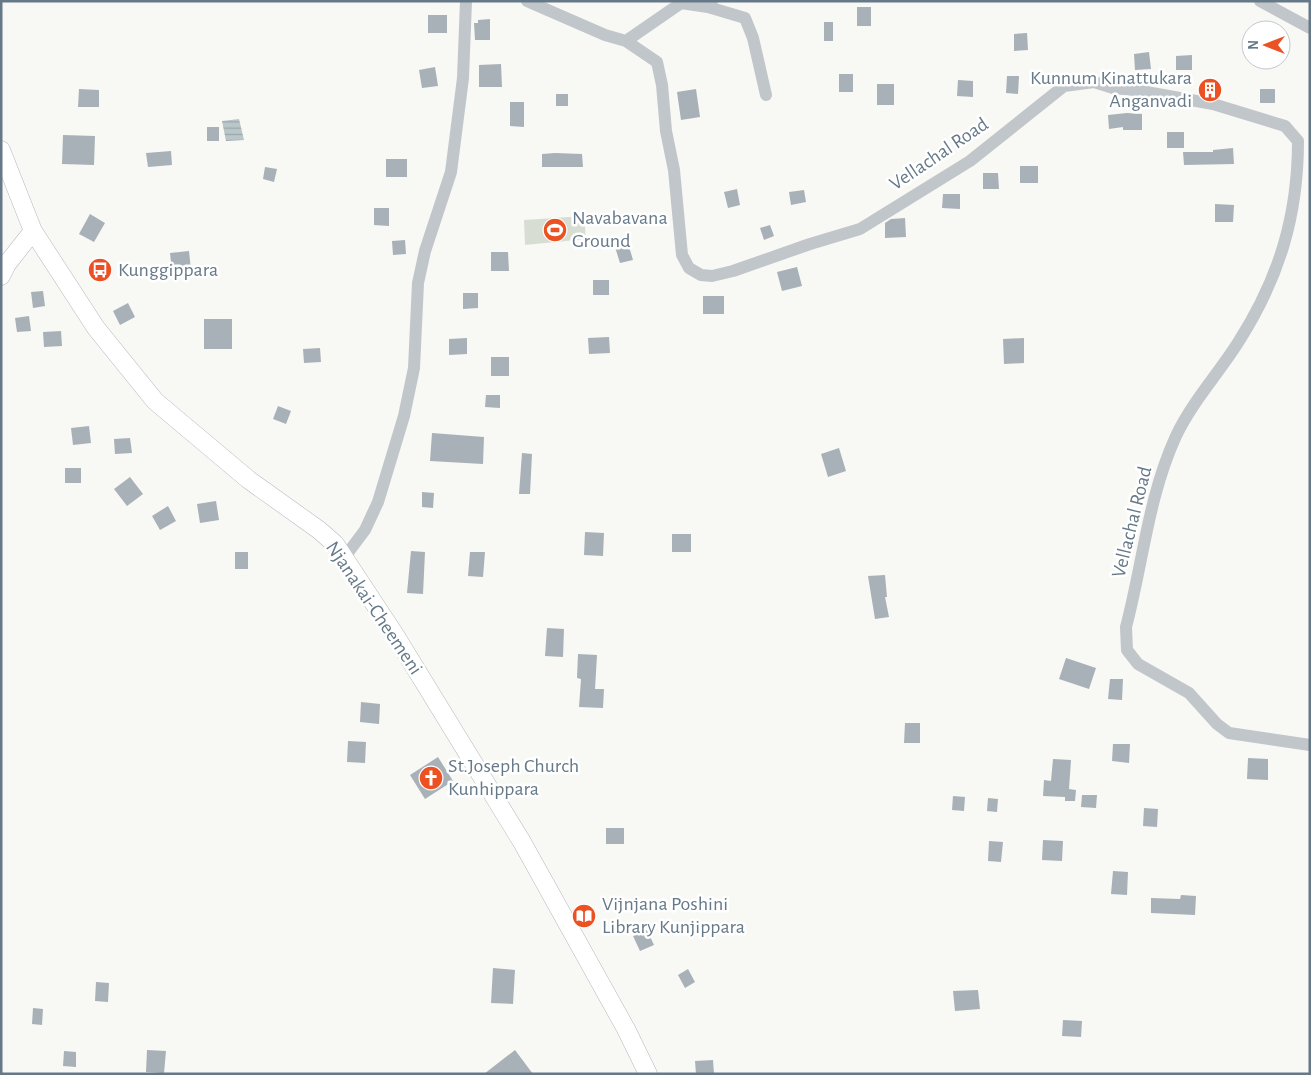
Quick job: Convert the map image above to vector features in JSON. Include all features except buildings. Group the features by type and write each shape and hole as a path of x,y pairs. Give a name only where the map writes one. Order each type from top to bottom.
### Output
{"main road":[{"name":"Njanakai-Cheemeni","path":"1,150 33,231 96,328 155,401 248,480 319,530 335,544 395,635 522,842 626,1029 648,1074"},
{"path":"1,276 7,264 33,231"}],"street":[{"path":"344,558 365,530 378,502 404,416 414,368 418,283 425,251 451,172 463,78 466,1"},
{"name":"Vellachal Road","path":"527,1 605,35 626,41 657,62 662,85 666,131 674,170 682,255 689,268 701,275 712,276 733,271 860,229 970,161 1064,86 1094,82 1113,88 1135,90 1213,104 1285,126 1298,141 1298,173 1282,250 1272,283 1243,334 1176,435 1157,485 1126,627 1127,650 1138,664 1189,692 1216,724 1229,733 1310,745"},
{"path":"1260,1 1310,28"},
{"path":"626,41 681,3 710,4 745,18 753,38 766,95"}],"shaded area":[{"path":"239,119 244,140 226,141 222,121"},
{"name":"Navabavana Ground","path":"584,216 586,239 525,245 524,220"}],"place":[{"name":"Kunnum Kinattukara Anganvadi","path":"1210,90"},
{"name":"Navabavana Ground","path":"555,230"},
{"name":"Kunggippara","path":"100,270"},
{"name":"St.Joseph Church Kunhippara","path":"431,778"},
{"name":"Vijnjana Poshini Library Kunjippara","path":"584,916"}]}
